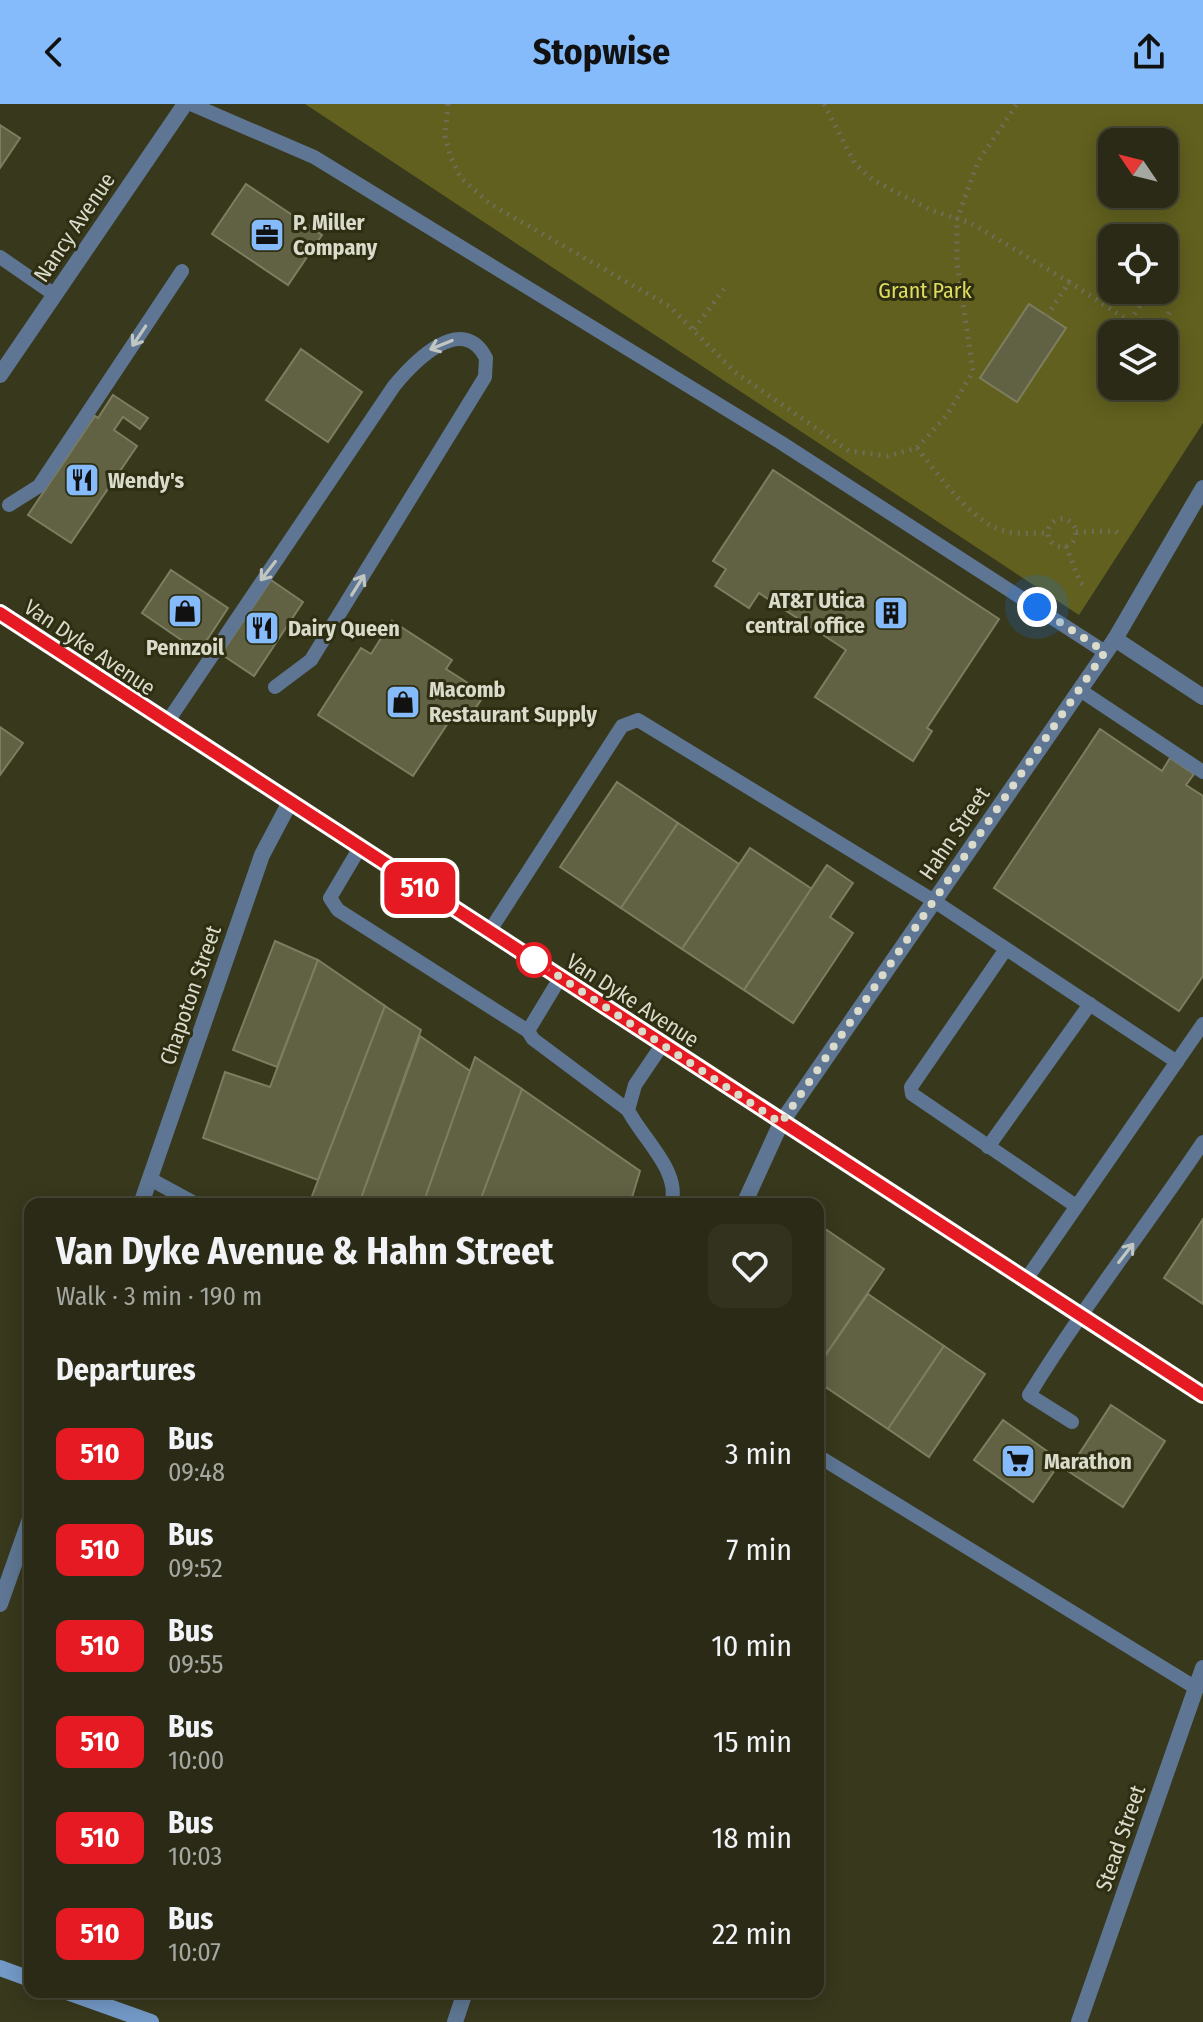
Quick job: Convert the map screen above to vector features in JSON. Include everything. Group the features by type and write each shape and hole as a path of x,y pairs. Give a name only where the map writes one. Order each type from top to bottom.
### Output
{"main road":[{"name":"Van Dyke Avenue","path":"0,613 289,804 1203,1395"},
{"path":"0,1968 24,1977"},
{"path":"84,1998 151,2022"}],"street":[{"name":"Nancy Avenue","path":"0,375 188,104"},
{"name":"Hahn Street","path":"747,1198 781,1123 1110,646 1203,488"},
{"path":"1110,646 1203,697"},
{"name":"Chapoton Street","path":"143,1198 262,855 289,804"},
{"path":"0,1604 24,1536"},
{"name":"Stead Street","path":"1079,2022 1203,1668"},
{"path":"455,2022 463,1998"}],"lane":[{"path":"188,104 314,157 1110,646"},
{"path":"0,257 55,295"},
{"path":"9,505 39,486 182,271"},
{"path":"166,724 394,386 432,348 457,340 472,343 486,358 485,377 311,660 275,687"},
{"path":"1080,690 1203,772"},
{"path":"489,932 622,726 638,720 934,901 1177,1062"},
{"path":"359,849 330,898 338,910 528,1031 533,1039 628,1110 670,1173 674,1198"},
{"path":"1006,949 911,1087 917,1100 1076,1206"},
{"path":"528,1031 560,978"},
{"path":"988,1147 1090,1004"},
{"path":"1025,1281 1203,1024"},
{"path":"628,1110 635,1085 662,1045"},
{"path":"1072,1422 1029,1395 1078,1314 1147,1225 1203,1142"},
{"path":"150,1179 185,1198"},
{"path":"824,1460 1196,1688"}],"path":[{"path":"448,104 445,136 461,178 490,204 669,306 735,372 849,451 888,456 917,448 947,415 973,371 957,262 957,219 978,162 1017,104"},
{"path":"824,104 855,164 873,180 933,211 957,219 1069,282 1128,320"},
{"path":"1047,316 1069,282"},
{"path":"694,329 724,289"},
{"path":"1131,320 1141,304"},
{"path":"1165,320 1170,312"},
{"path":"917,448 987,525 1016,534 1048,533"},
{"path":"1048,533 1051,525 1062,519 1070,521 1076,532"},
{"path":"1076,532 1115,531 1120,535"},
{"path":"1066,546 1076,532"},
{"path":"1048,533 1055,544 1066,546"},
{"path":"1066,546 1080,582 1086,588"}],"green space":[{"name":"Grant Park","path":"305,104 1203,104 1203,423 1079,615"}],"building":[{"path":"0,125 20,138 0,168"},
{"name":"P. Miller Company","path":"246,184 322,235 288,285 212,234"},
{"path":"1029,304 1066,328 1017,402 980,378"},
{"path":"301,349 362,392 328,442 266,400"},
{"name":"Wendy's","path":"113,395 148,418 140,429 123,417 114,430 137,446 71,543 28,515 95,416 98,418"},
{"name":"AT&T Utica central office","path":"773,470 999,619 927,728 932,731 913,761 815,697 846,650 759,593 749,608 715,586 726,569 713,561"},
{"name":"Pennzoil","path":"171,570 228,608 199,652 142,613"},
{"name":"Dairy Queen","path":"271,580 303,602 254,676 221,654"},
{"name":"Macomb Restaurant Supply","path":"392,621 452,660 446,669 485,694 468,719 456,711 413,776 318,715 361,648 371,654"},
{"path":"0,727 23,743 0,775"},
{"path":"1100,729 1162,771 1170,758 1194,774 1186,785 1203,796 1203,976 1179,1011 994,888"},
{"path":"617,782 678,823 621,908 560,867"},
{"path":"678,823 739,864 682,949 621,908"},
{"path":"750,848 812,889 744,990 682,949"},
{"path":"827,865 853,883 830,917 853,933 793,1023 744,990"},
{"path":"275,941 318,960 277,1067 233,1050"},
{"path":"318,960 385,1006 318,1180 203,1138 225,1072 270,1087"},
{"path":"385,1006 421,1030 361,1198 311,1198"},
{"path":"420,1036 470,1071 425,1198 361,1198"},
{"path":"475,1057 522,1089 481,1198 425,1198"},
{"path":"522,1089 640,1171 632,1198 481,1198"},
{"path":"1203,1219 1203,1304 1164,1278"},
{"path":"824,1228 884,1269 824,1357"},
{"path":"868,1294 944,1346 888,1429 824,1386 824,1357"},
{"path":"944,1346 985,1374 929,1457 888,1429"},
{"path":"1111,1405 1165,1441 1123,1507 1068,1471"},
{"name":"Marathon","path":"1003,1420 1061,1461 1033,1502 974,1460"}],"bus line":[{"name":"510","path":"0,613 166,724 1203,1395"}],"place":[{"name":"P. Miller Company","path":"267,235"},
{"name":"Wendy's","path":"82,480"},
{"name":"Pennzoil","path":"185,611"},
{"name":"AT&T Utica central office","path":"891,613"},
{"name":"Dairy Queen","path":"262,628"},
{"name":"Macomb Restaurant Supply","path":"403,702"},
{"name":"Marathon","path":"1018,1461"}],"route":[{"path":"534,960 781,1123 1105,652 1037,607"}]}
